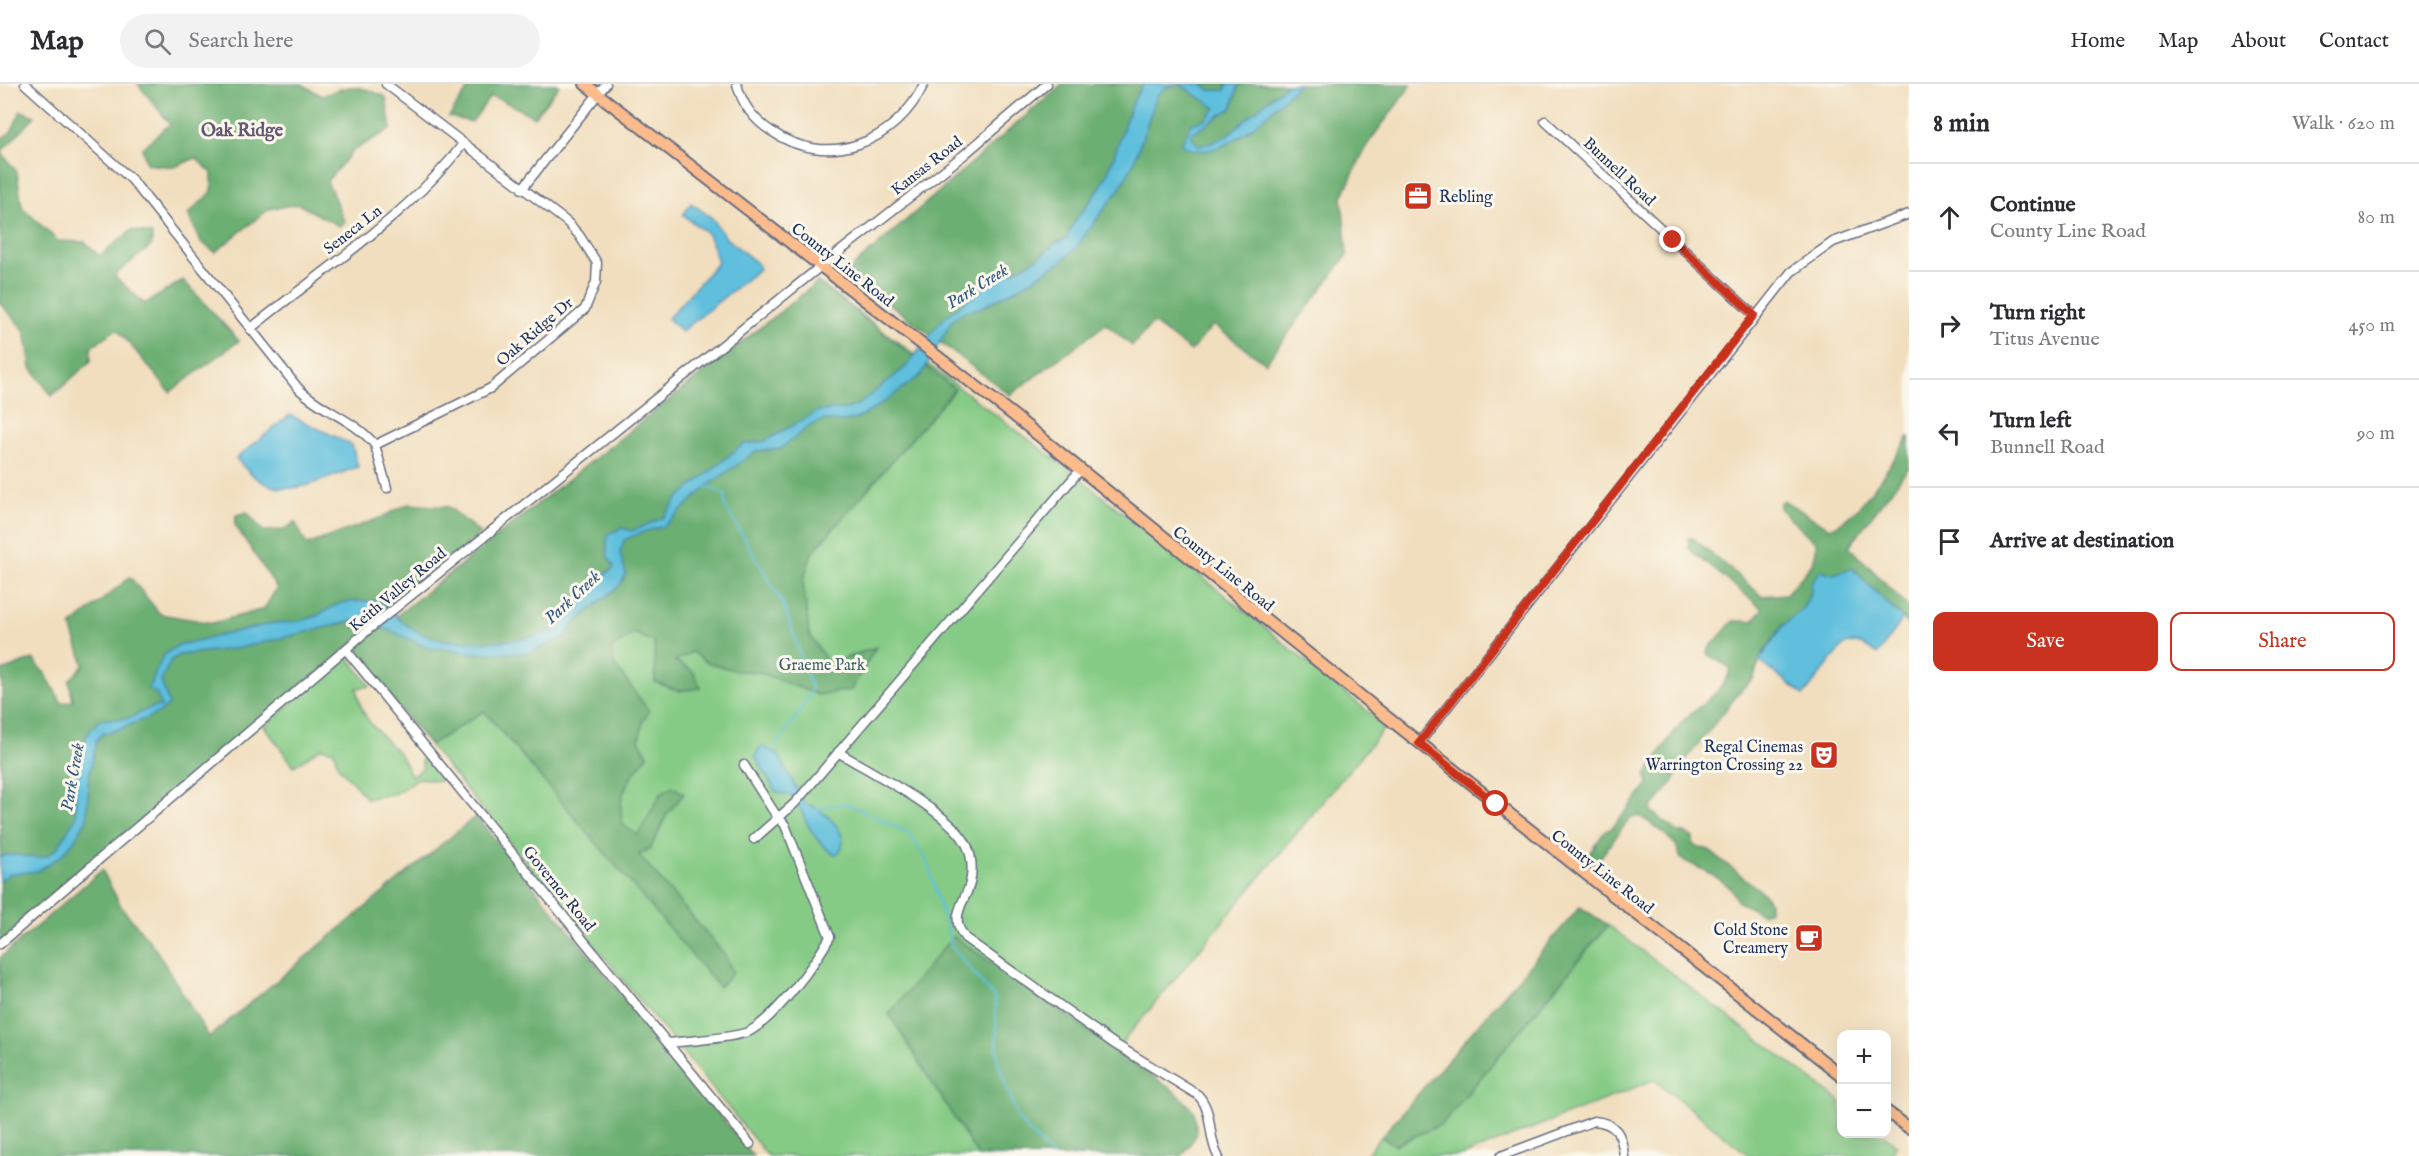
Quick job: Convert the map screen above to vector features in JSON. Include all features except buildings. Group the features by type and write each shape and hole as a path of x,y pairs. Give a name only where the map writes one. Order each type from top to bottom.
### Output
{"main road":[{"name":"County Line Road","path":"585,84 936,354 1419,743 1837,1072"},
{"path":"1891,1114 1909,1128"}],"street":[{"path":"25,84 132,180 298,388 313,403 347,420 367,436 375,446 387,488"},
{"name":"Oak Ridge Dr","path":"375,446 491,388 585,309 592,296 597,263 590,250 567,222 386,84"},
{"path":"522,189 606,84"},
{"path":"737,84 744,104 766,128 797,146 834,151 877,135 903,114 924,84"},
{"name":"Kansas Road","path":"821,266 965,154 1045,85"},
{"name":"Bunnell Road","path":"1545,121 1754,315"},
{"name":"Seneca Ln","path":"250,329 416,198 441,173 463,144"},
{"path":"1419,743 1754,315 1791,272 1820,249 1850,234 1909,214"},
{"name":"Keith Valley Road","path":"0,944 347,651 368,630 821,266"},
{"path":"754,839 795,803 1081,469"},
{"name":"Governor Road","path":"347,651 750,1144"},
{"path":"838,752 934,812 965,842 970,857 970,883 957,912 960,932 965,938 1113,1043 1198,1095 1206,1104 1213,1148 1218,1156"},
{"path":"668,1043 749,1031 772,1011 813,965 830,937 786,825 744,765"},
{"path":"1501,1156 1589,1121 1604,1122 1616,1129 1622,1138 1624,1156"}],"green space":[{"path":"138,84 302,84 322,96 340,89 361,88 386,97 391,129 354,150 327,181 345,223 339,226 298,204 269,209 215,252 201,242 188,214 212,192 212,173 196,158 174,167 147,164 142,148 170,124"},
{"path":"471,84 557,84 559,86 534,117 502,100 490,97 472,122 449,117"},
{"path":"1062,84 1412,84 1367,145 1342,197 1347,255 1266,363 1213,325 1191,351 1153,323 1132,346 1106,324 1010,395 847,272"},
{"path":"21,111 35,116 1,152 17,172 22,207 58,241 85,242 100,256 132,230 152,234 152,245 114,276 145,304 183,280 239,341 170,392 117,329 91,347 91,361 52,396 31,368 25,331 0,303 0,140 11,132"},
{"name":"Graeme Park","path":"818,282 1075,474 1386,726 1115,1051 953,936 986,1156 768,1156 352,651"},
{"path":"818,282 955,389 812,553 803,581 809,634 829,664 876,647 851,690 818,695 758,672 737,671 708,663 692,652 675,661 693,671 701,688 679,691 655,682 654,642 634,633 611,649 614,664 649,711 643,721 639,740 648,755 630,779 623,795 621,814 623,825 638,835 661,793 672,786 684,794 667,814 651,848 639,855 724,954 733,973 719,987 484,711 430,745 352,651"},
{"path":"1909,437 1909,467 1849,546 1909,608 1909,625 1852,569 1833,574 1811,593 1803,608 1782,627 1763,653 1753,679 1741,690 1678,770 1674,781 1651,808 1652,812 1679,833 1686,833 1693,838 1693,844 1707,849 1762,892 1769,901 1769,910 1762,914 1737,901 1731,888 1713,875 1681,859 1676,845 1658,828 1641,817 1631,817 1596,863 1588,862 1586,858 1605,831 1612,828 1648,785 1646,775 1673,733 1684,720 1718,691 1728,677 1731,668 1708,655 1707,651 1733,621 1753,621 1763,609 1689,549 1688,538 1693,538 1762,596 1786,594 1811,564 1816,551 1816,543 1780,509 1780,503 1783,500 1829,528 1840,523 1863,502"},
{"path":"408,504 449,507 481,534 0,946 2,671 33,659 46,675 62,703 73,701 69,681 84,665 71,626 130,577 160,614 213,623 264,609 277,588 235,525 236,515 247,512 263,531 284,530 295,522 307,545 380,518"},
{"path":"347,655 370,686 357,688 361,707 370,723 399,754 412,776 423,768 421,760 426,757 439,769 440,781 419,778 396,793 367,799 338,766 334,751 321,748 294,766 264,726"},
{"path":"476,816 753,1156 0,1156 0,958 102,870 122,908 155,948 209,1037"},
{"path":"1580,907 1608,925 1442,1124 1395,1145 1381,1137"},
{"path":"1608,925 1837,1099 1837,1138 1887,1138 1897,1145 1888,1156 1750,1156 1654,1080 1462,1156 1365,1156 1381,1137 1396,1145 1442,1124"},
{"path":"953,936 1178,1094 1194,1111 1197,1134 1182,1156 978,1156 889,1014"}],"water":[{"path":"1144,84 1178,84 1166,87 1157,95 1134,162 1120,188 1075,249 1061,262 1013,291 982,307 963,312 953,319 921,375 874,409 856,419 839,422 825,420 811,425 780,449 756,451 709,485 663,527 648,530 624,540 620,553 626,573 621,584 575,623 565,637 530,653 471,653 445,648 431,649 389,630 352,621 240,648 179,655 171,660 161,680 169,705 153,716 106,732 97,739 88,782 87,819 74,841 61,856 38,871 9,874 0,881 0,857 14,855 41,857 48,855 58,847 76,818 77,765 84,741 100,720 129,718 161,706 157,694 148,689 163,656 178,645 274,623 304,620 341,603 356,601 379,601 414,630 439,639 473,642 511,640 544,633 554,628 597,580 613,569 614,565 607,551 608,534 622,528 632,531 663,518 678,498 743,444 765,441 818,411 846,409 858,405 907,366 940,322 960,305 985,286 1038,258 1056,243 1067,239 1081,212 1100,188 1106,176 1125,121"},
{"path":"1179,84 1202,84 1210,90 1225,90 1228,84 1239,84 1232,108 1190,134 1199,146 1225,137 1287,84 1299,84 1244,134 1212,150 1196,150 1181,144 1191,124 1204,120 1216,108"},
{"path":"691,203 712,218 726,238 760,268 681,332 668,318 718,262 708,234 683,215"},
{"path":"290,415 352,445 358,467 293,488 279,488 251,474 236,458"},
{"path":"1852,568 1903,619 1877,655 1857,643 1843,646 1804,695 1759,661 1782,627 1803,608 1811,593 1811,583 1821,570 1833,574"},
{"path":"761,746 778,754 805,804 821,811 836,825 843,841 841,849 835,855 815,837 795,797 776,792 755,756"}],"waterway":[{"path":"705,486 725,494 725,506 783,604 812,689 799,713 771,752"},
{"path":"817,809 846,803 909,833 927,861 952,947 995,999 998,1063 1019,1121 1052,1156"}],"place":[{"name":"Rebling","path":"1418,196"},
{"name":"Regal Cinemas Warrington Crossing 22","path":"1824,755"},
{"name":"Cold Stone Creamery","path":"1809,938"}],"district":[{"name":"Oak Ridge","path":"242,130"}],"route":[{"path":"1496,804 1419,743 1754,315 1673,240"}],"water label":[{"name":"Park Creek","path":"977,286"},
{"name":"Park Creek","path":"572,597"},
{"name":"Park Creek","path":"72,777"}]}
